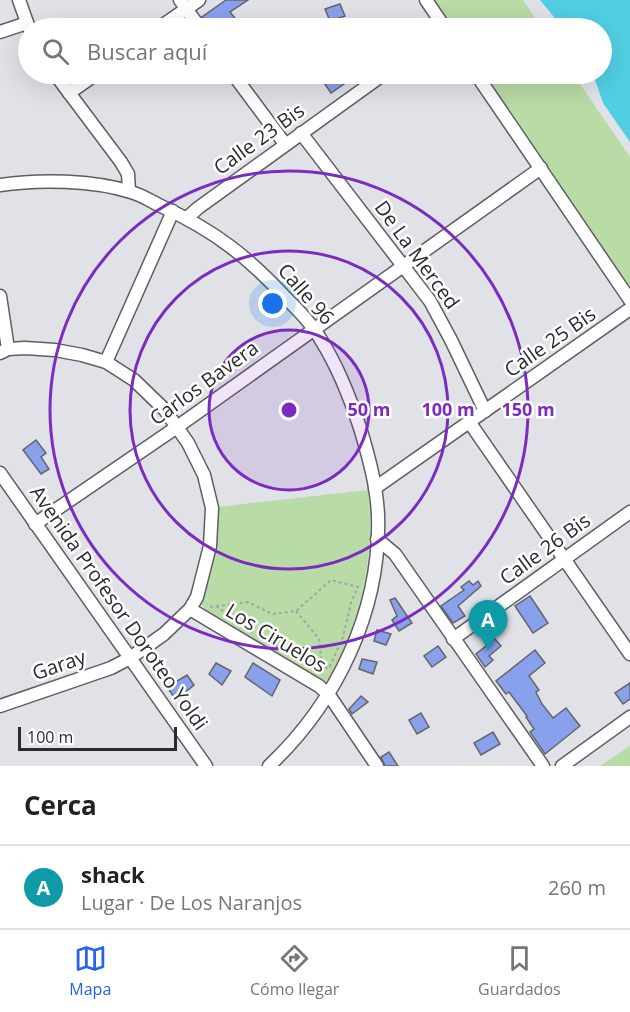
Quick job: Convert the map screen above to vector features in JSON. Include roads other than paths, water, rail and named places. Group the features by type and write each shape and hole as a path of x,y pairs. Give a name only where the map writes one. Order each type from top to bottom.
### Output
{"street":[{"path":"19,0 25,18"},
{"path":"169,18 183,5 198,0"},
{"path":"426,0 438,18"},
{"path":"183,5 193,18"},
{"path":"0,32 18,28"},
{"path":"62,84 121,162 128,174 129,191"},
{"path":"69,93 82,84"},
{"path":"240,84 285,144"},
{"name":"Calle 23 Bis","path":"187,218 370,84"},
{"path":"483,84 630,300"},
{"name":"De La Merced","path":"301,133 430,301 485,411"},
{"name":"Carlos Bavera","path":"35,524 177,427 313,328 541,168"},
{"name":"Calle 96","path":"0,185 45,181 81,183 129,191 187,218 235,248 255,264 322,340 348,394 365,445 375,488 377,539 372,580 361,624 329,695 311,721 269,766"},
{"path":"106,362 173,211"},
{"path":"0,296 4,351 25,348 55,350 106,362 151,394 177,427 196,457 204,475 212,508 211,535 206,564 193,610"},
{"name":"Calle 25 Bis","path":"375,488 630,309"},
{"path":"470,423 630,654"},
{"name":"Avenida Profesor Doroteo Yoldi","path":"0,473 206,766"},
{"name":"Calle 26 Bis","path":"453,639 630,512"},
{"path":"377,539 395,555 543,766"},
{"name":"Garay","path":"0,706 111,668 130,658 164,634 193,610"},
{"name":"Los Ciruelos","path":"193,610 319,686 329,695 377,766"},
{"path":"562,766 630,717"}],"water":[{"path":"540,0 630,0 630,142 603,103 596,84 612,84 612,18 555,18"}],"place":[{"name":"shack","path":"488,650"}]}
